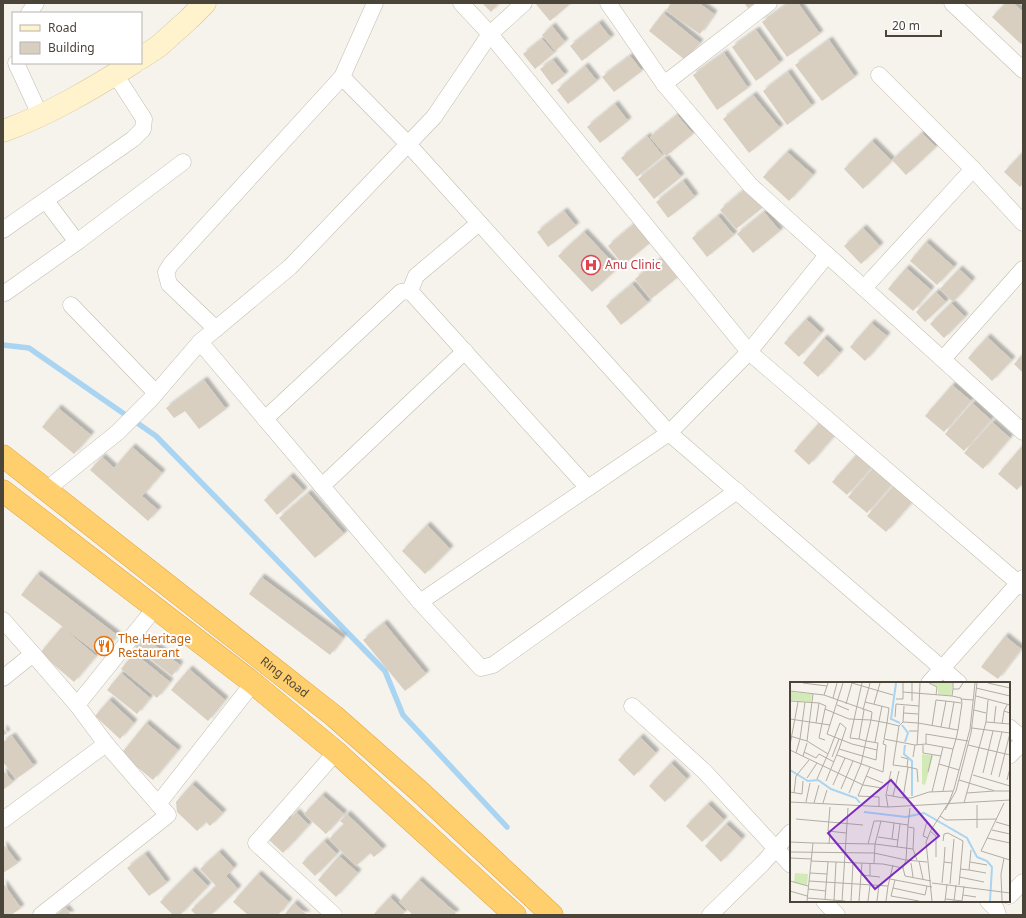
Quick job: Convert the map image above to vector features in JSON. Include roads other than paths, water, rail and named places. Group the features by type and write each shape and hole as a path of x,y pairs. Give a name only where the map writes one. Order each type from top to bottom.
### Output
{"highway":[{"name":"Ring Road","path":"3,456 334,716 418,790 552,915"},
{"name":"Ring Road","path":"3,491 253,683 336,752 515,915"}],"street":[{"path":"30,12 36,3"},
{"path":"142,57 159,46 205,3"},
{"path":"216,329 169,284 166,272 171,264 342,78 375,3"},
{"path":"461,3 490,34 749,352 1021,582 930,682"},
{"path":"46,490 118,432 153,396 200,342 290,267 434,117 490,34 524,3"},
{"path":"608,3 664,84 750,185 1023,431"},
{"path":"664,84 769,3"},
{"path":"960,6 1023,70"},
{"path":"16,64 40,116"},
{"path":"3,130 25,123 40,116 98,85 124,69 144,120 143,129 133,139 3,230"},
{"path":"879,75 973,169 1023,224"},
{"path":"342,78 408,144 669,433 957,682"},
{"path":"5,293 183,162"},
{"path":"864,288 973,169"},
{"path":"46,201 76,242"},
{"path":"410,291 416,276 479,223"},
{"path":"420,602 669,433 749,352 827,255"},
{"path":"943,359 1023,269"},
{"path":"410,291 588,488"},
{"path":"265,419 402,292 410,291"},
{"path":"71,304 153,396"},
{"path":"200,342 420,602 481,668 493,665 737,491"},
{"path":"322,486 465,351"},
{"path":"77,705 155,608"},
{"path":"3,620 77,705 106,744 168,815 41,915"},
{"path":"3,678 33,654"},
{"path":"158,804 253,683"},
{"path":"632,706 704,771 790,864"},
{"path":"1010,728 1023,740 1010,755"},
{"path":"3,820 106,744"},
{"path":"334,915 256,843 336,752"},
{"path":"710,915 790,833"},
{"path":"1010,895 1023,882"},
{"path":"825,902 837,915"}],"waterway":[{"path":"3,345 29,348 156,436 385,671 403,715 507,827"}],"place":[{"name":"Anu Clinic","path":"591,265"},
{"name":"The Heritage Restaurant","path":"104,646"}]}
